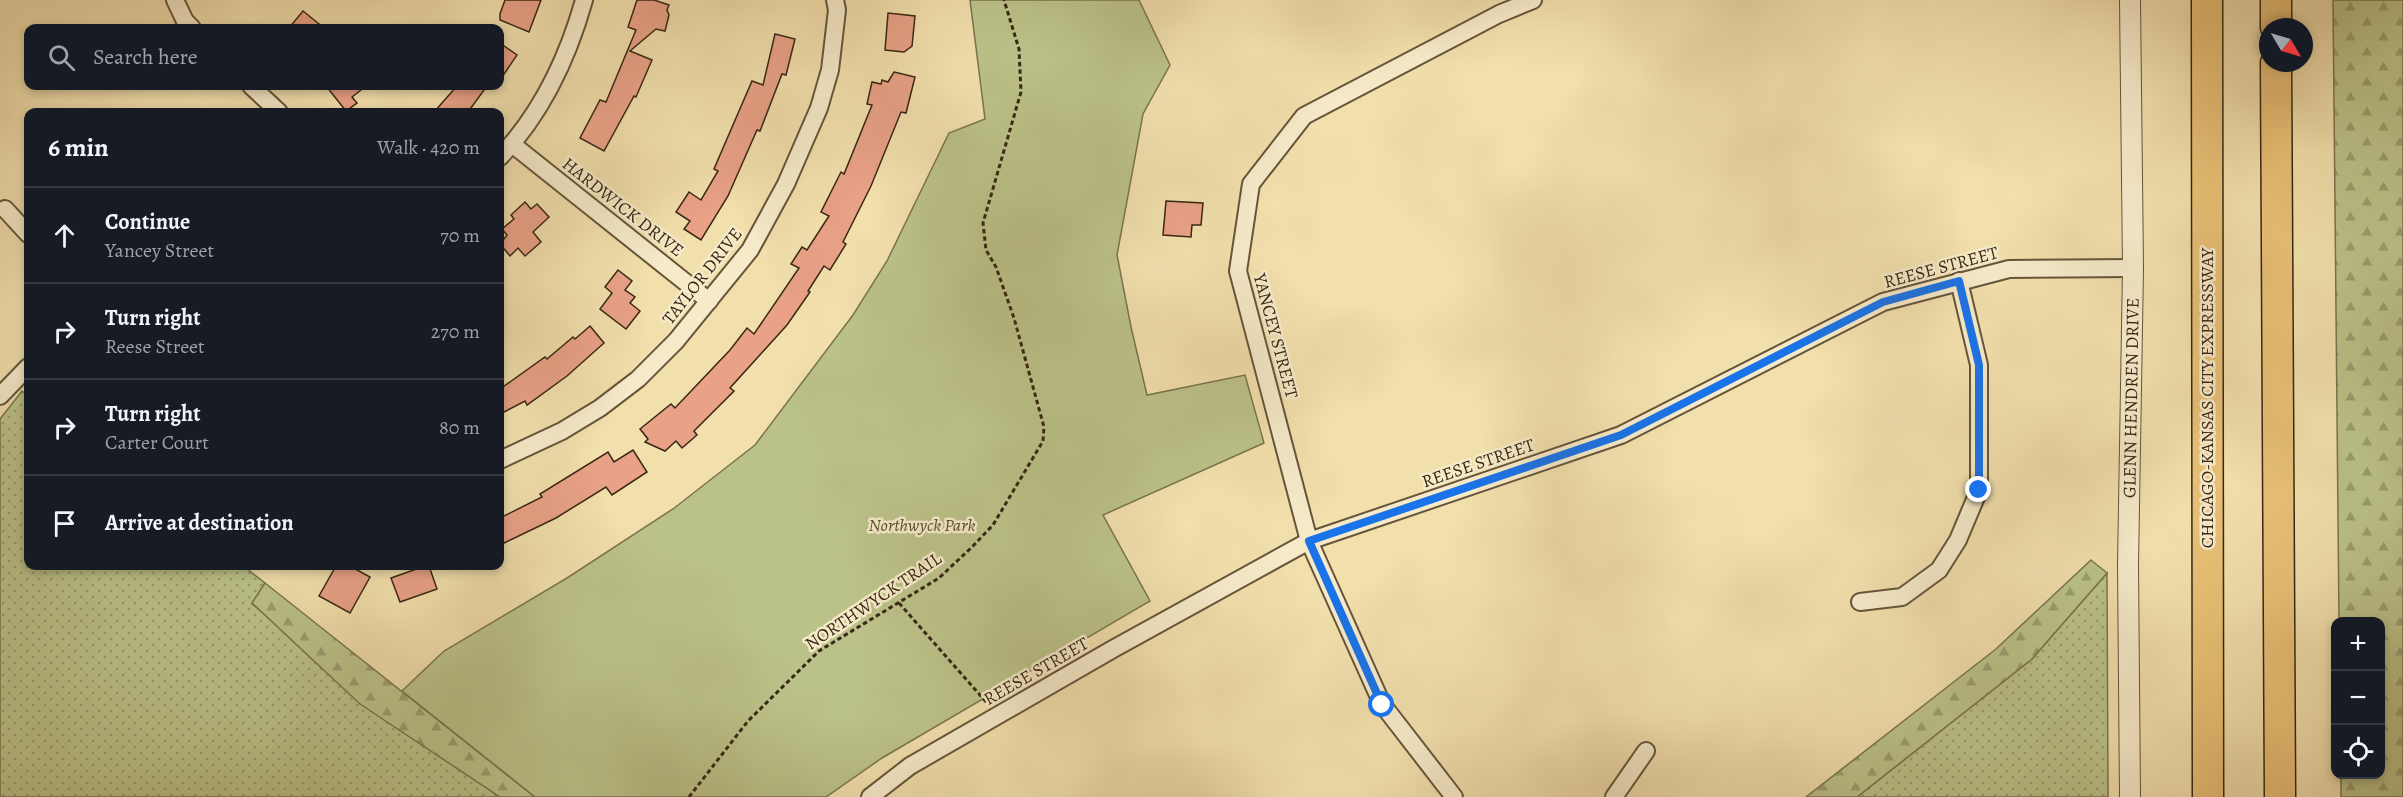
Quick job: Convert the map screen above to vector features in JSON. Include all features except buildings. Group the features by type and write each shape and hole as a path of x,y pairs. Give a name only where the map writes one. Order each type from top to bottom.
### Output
{"highway":[{"name":"CHICAGO-KANSAS CITY EXPRESSWAY","path":"2207,0 2208,797"},
{"path":"2276,0 2276,18"},
{"path":"2276,72 2280,797"}],"street":[{"path":"175,0 188,24"},
{"path":"504,153 536,110 556,76 577,25 584,0"},
{"name":"TAYLOR DRIVE","path":"504,458 562,431 600,408 638,380 676,341 750,249 786,184 819,108 830,70 836,21 835,0"},
{"name":"YANCEY STREET","path":"1454,797 1382,705 1309,541 1238,271 1251,184 1304,116 1496,7 1533,0"},
{"name":"GLENN HENDREN DRIVE","path":"2130,0 2133,268 2128,565 2130,797"},
{"path":"255,90 275,108"},
{"name":"HARDWICK DRIVE","path":"512,144 709,301"},
{"path":"5,209 24,230"},
{"name":"REESE STREET","path":"870,797 910,766 1113,649 1309,541 1621,435 1883,302 2010,269 2133,268"},
{"path":"1860,602 1902,597 1939,570 1958,540 1979,490 1979,365 1959,281"},
{"path":"0,396 24,371"},
{"path":"1614,797 1646,751"}],"path":[{"name":"NORTHWYCK TRAIL","path":"690,797 748,721 811,657 838,637 939,578 993,525 1043,441 1044,427 1014,318 996,267 986,250 982,223 1021,92 1019,49 1004,0"},
{"path":"899,603 989,705"}],"green space":[{"name":"Northwyck Park","path":"970,0 1139,0 1170,65 1143,114 1117,255 1147,395 1245,375 1264,443 1103,515 1150,601 882,758 826,797 535,797 402,691 444,651 567,578 673,509 755,445 853,315 887,261 949,133 985,119"},
{"path":"2333,0 2403,0 2403,797 2341,797 2341,779 2385,779 2385,617 2339,617"},
{"path":"22,391 24,393 24,570 248,570 265,583 252,604 500,797 0,797 0,419"},
{"path":"2091,560 2107,573 2032,659 1857,797 1806,797 1996,649"},
{"path":"2107,573 2108,797 1857,797 2032,659"},
{"path":"265,583 535,797 500,797 360,704 252,603"}],"route":[{"path":"1382,705 1309,541 1621,435 1883,302 1959,281 1979,365 1979,490"}]}
